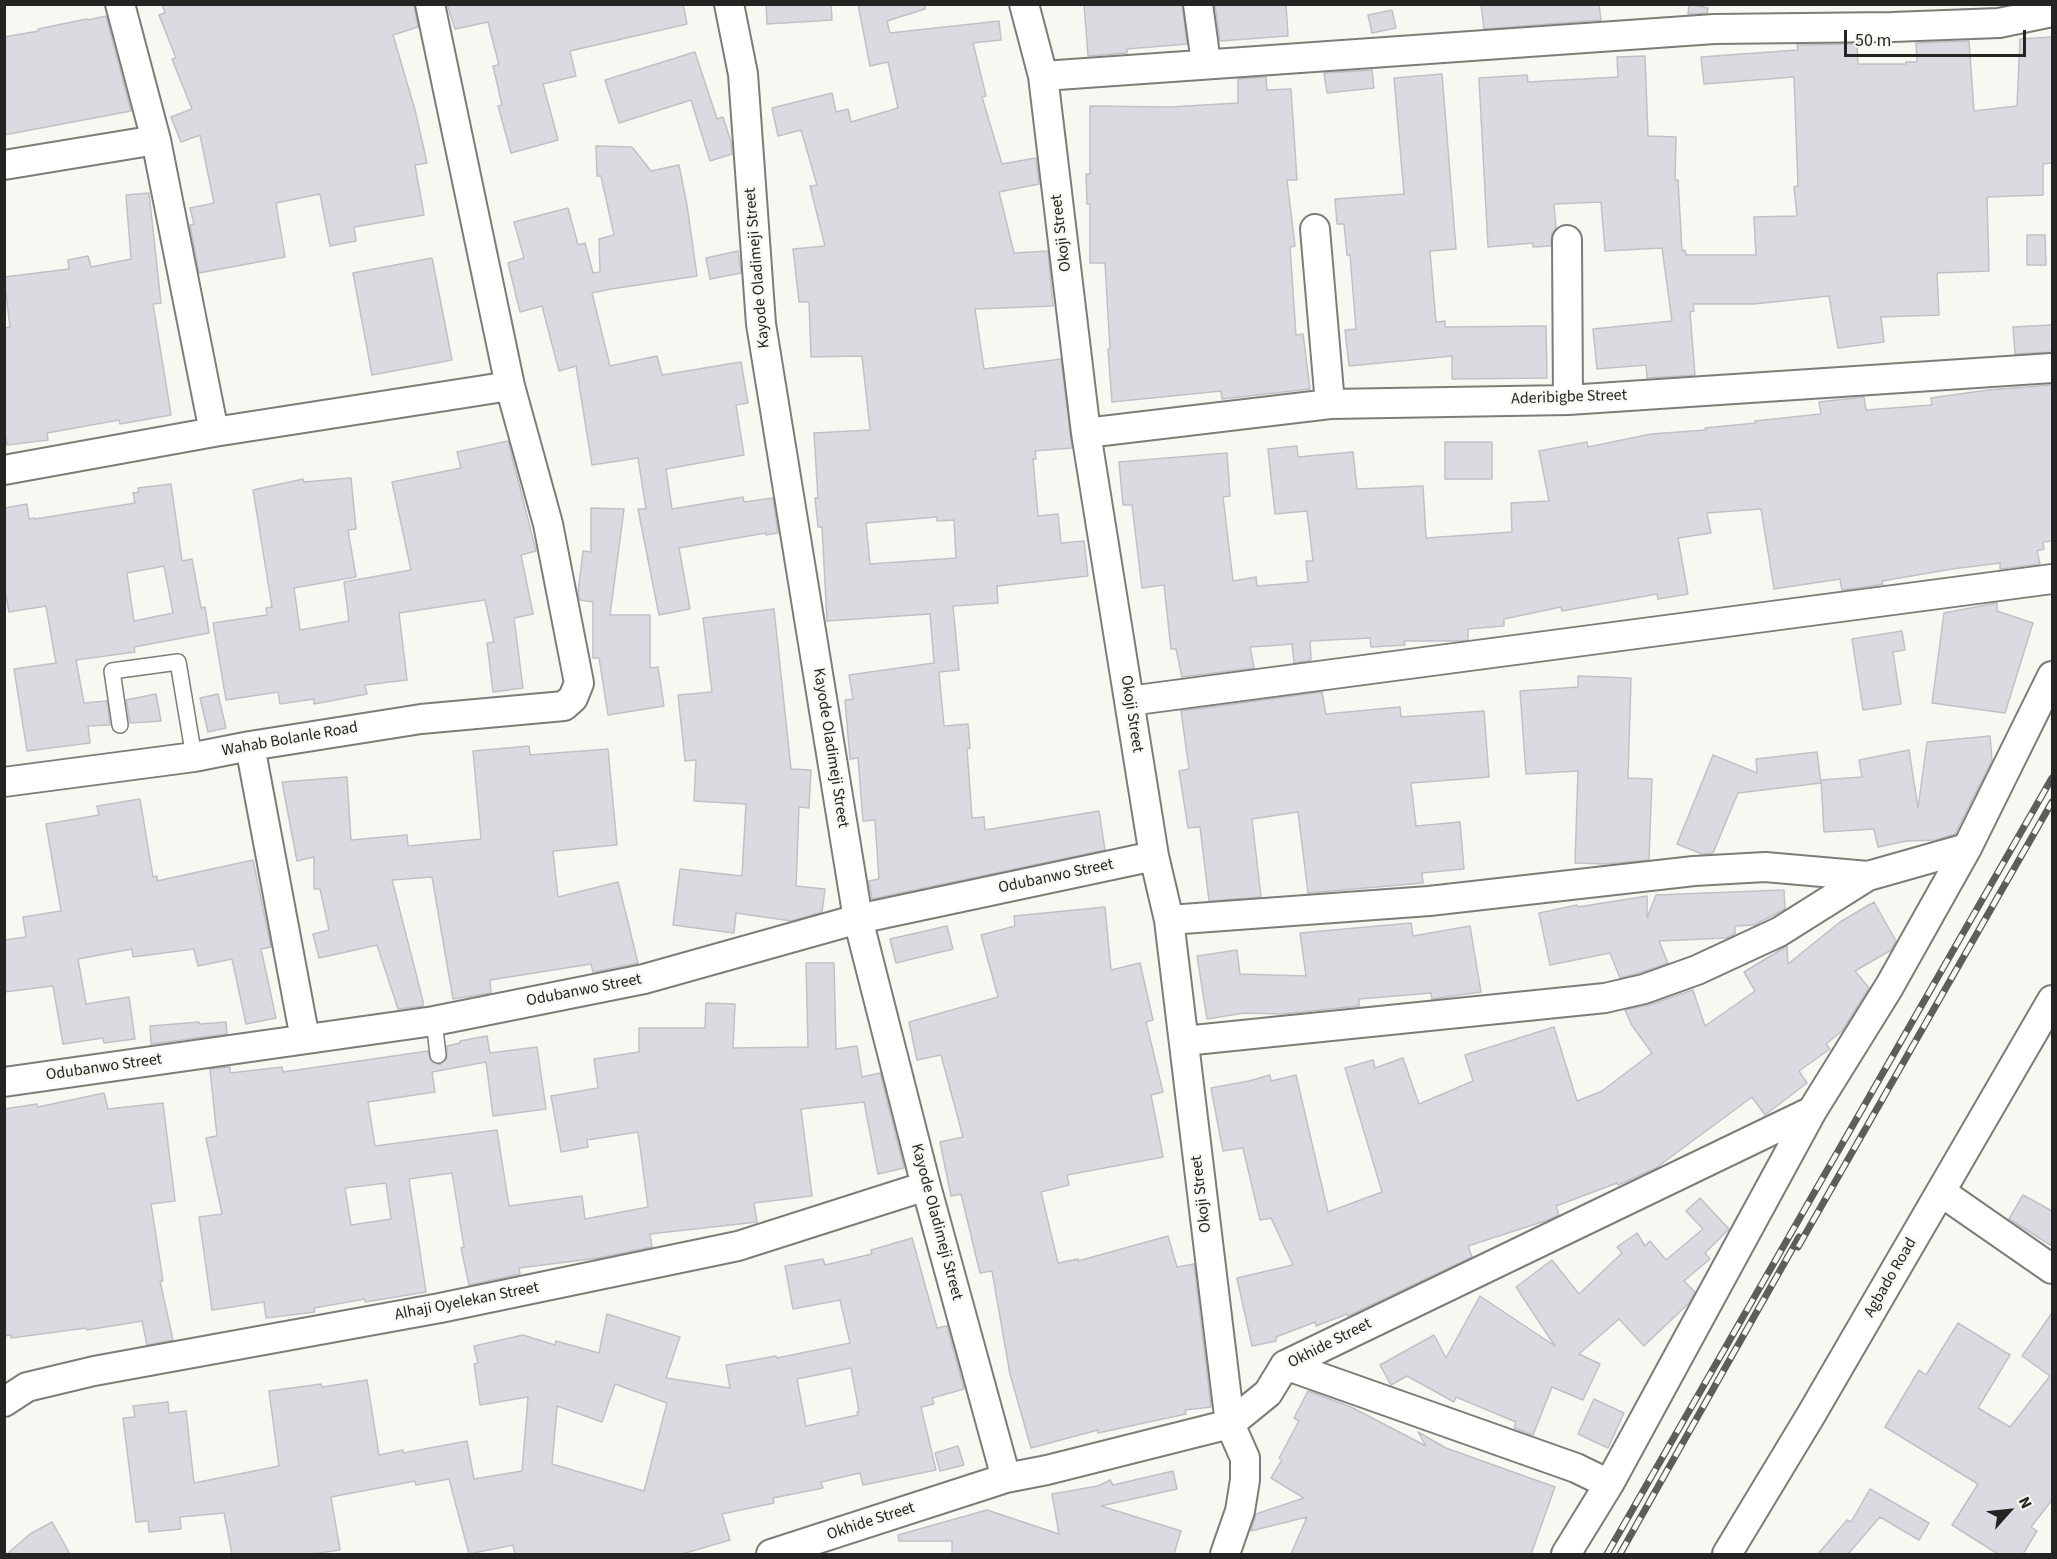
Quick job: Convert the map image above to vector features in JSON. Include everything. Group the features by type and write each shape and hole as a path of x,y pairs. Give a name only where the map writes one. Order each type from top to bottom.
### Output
{"street":[{"path":"120,4 156,140 214,432"},
{"path":"4,470 214,432 510,386 430,4"},
{"name":"Kayode Oladimeji Street","path":"729,4 742,74 761,324 858,919 926,1186 1006,1478"},
{"name":"Okoji Street","path":"1024,4 1043,76 1086,433 1154,856 1169,920 1230,1424 1245,1458 1245,1480 1240,1511 1225,1554"},
{"path":"1198,4 1206,63"},
{"path":"1043,76 1715,17 1892,27 1999,22 2052,12"},
{"path":"4,165 156,140"},
{"path":"1315,229 1330,404"},
{"path":"1567,240 1568,400"},
{"name":"Aderibigbe Street","path":"1086,433 1330,404 1568,400 2052,368"},
{"name":"Wahab Bolanle Road","path":"4,782 194,757 421,719 564,706 573,698 579,683 548,524 510,386"},
{"path":"1129,701 2052,579"},
{"path":"1566,1554 1609,1484 1812,1111 1889,987 1967,848 2052,676"},
{"path":"250,746 305,1039"},
{"path":"1184,1041 1605,998 1644,989 1697,970 1779,932 1868,876 1967,848"},
{"name":"Odubanwo Street","path":"4,1082 434,1021 644,979 858,919 1154,856"},
{"path":"1169,920 1429,900 1694,871 1765,867 1868,876"},
{"name":"Agbado Road","path":"1727,1554 1811,1415 2052,1000"},
{"name":"Okhide Street","path":"771,1554 1006,1478 1047,1470 1230,1424 1268,1393 1284,1365 1812,1111"},
{"name":"Alhaji Oyelekan Street","path":"4,1402 27,1387 94,1371 440,1308 738,1246 926,1186"},
{"path":"1941,1192 2052,1269"},
{"path":"1284,1365 1576,1468 1609,1484"}],"lane":[{"path":"120,725 112,671 177,662 194,757"},
{"path":"434,1021 438,1055"}],"building":[{"path":"162,4 414,4 418,27 393,35 415,110 427,163 415,165 424,215 354,227 356,241 330,246 320,194 276,203 285,257 199,273 190,225 194,224 190,208 214,203 200,135 181,142 171,117 192,109 172,59 176,58 159,15 165,13"},
{"path":"447,4 683,4 687,24 570,51 576,76 543,84 558,140 511,153 498,106 502,105 493,66 499,65 488,22 455,29"},
{"path":"766,4 831,4 832,20 767,24"},
{"path":"858,4 925,4 925,9 887,21 890,33 999,21 1001,40 973,43 986,96 982,97 1002,164 1036,158 1039,184 999,192 1014,253 1048,251 1053,306 975,309 984,369 1061,359 1072,448 1035,451 1036,459 1033,459 1038,516 1058,514 1061,543 1084,541 1088,576 997,586 998,603 953,606 959,670 939,672 944,726 968,724 970,748 967,749 972,818 984,817 985,830 1099,811 1105,850 872,899 869,881 879,879 875,820 863,821 858,758 850,759 845,700 853,699 849,675 934,663 930,614 827,621 822,527 818,527 815,498 818,498 814,433 870,430 862,356 811,357 809,302 799,302 793,249 825,246 810,186 817,185 801,130 778,136 772,108 832,93 836,112 848,109 851,122 898,108 888,62 870,66","holes":["937,517 937,521 954,520 956,558 870,564 866,523"]},
{"path":"1084,4 1182,4 1187,44 1127,49 1127,53 1088,56"},
{"path":"1215,4 1286,4 1288,36 1220,41"},
{"path":"1481,4 1599,4 1601,20 1484,29"},
{"path":"1689,4 1708,8 1707,13 1688,14"},
{"path":"1392,10 1396,28 1372,33 1368,15"},
{"path":"106,16 131,111 4,135 4,37"},
{"path":"2052,37 2052,163 2043,164 2043,195 1987,197 1989,271 1937,273 1939,315 1881,317 1884,342 1838,348 1829,296 1754,304 1693,304 1694,311 1690,312 1695,375 1647,378 1646,365 1597,369 1593,329 1672,321 1662,248 1605,251 1601,202 1554,204 1556,229 1552,232 1551,246 1533,247 1533,243 1488,247 1479,78 1527,75 1528,82 1618,77 1617,57 1645,56 1648,136 1676,137 1675,180 1678,180 1682,251 1685,250 1686,255 1756,255 1754,217 1797,216 1794,187 1798,186 1794,77 1704,84 1701,57 1798,50 1797,45 1857,44 1858,64 1906,64 1906,62 1917,62 1916,43 1969,41 1974,111 2017,106 2020,39"},
{"path":"695,52 717,119 723,117 731,142 732,154 710,161 691,100 619,123 605,80"},
{"path":"1372,70 1374,88 1327,93 1324,73"},
{"path":"1442,74 1456,249 1430,251 1436,322 1445,321 1445,327 1546,326 1547,378 1452,379 1452,356 1349,366 1345,330 1356,329 1350,255 1347,255 1344,224 1337,224 1335,199 1404,194 1394,78"},
{"path":"1266,77 1267,90 1291,89 1297,180 1287,180 1295,246 1290,247 1296,335 1303,334 1310,389 1222,399 1221,391 1112,402 1105,263 1090,263 1090,204 1087,204 1086,174 1090,174 1090,106 1170,107 1238,103 1238,79"},
{"path":"596,146 632,147 651,171 679,165 697,276 592,293 610,366 657,356 662,375 741,362 748,403 736,405 744,455 666,469 672,509 743,497 744,502 773,498 778,533 679,548 690,609 659,615 638,509 646,509 638,458 592,465 576,366 559,371 542,306 520,312 508,263 524,258 514,222 568,208 578,245 585,243 593,273 600,272 599,239 614,235 601,176 597,176"},
{"path":"149,193 161,303 153,304 171,415 120,424 119,420 47,433 48,440 7,445 4,428 4,328 10,327 4,277 69,269 68,260 88,256 91,267 131,259 126,195"},
{"path":"2027,235 2045,235 2046,265 2027,265"},
{"path":"738,251 741,273 710,279 706,258"},
{"path":"432,258 452,360 372,375 353,273"},
{"path":"2052,325 2052,352 2015,354 2013,327"},
{"path":"2052,385 2052,541 2043,542 2044,549 2037,551 2040,564 2000,569 2000,563 1952,569 1842,590 1840,579 1774,589 1761,509 1707,513 1711,533 1678,538 1688,594 1658,599 1657,594 1562,611 1561,607 1504,619 1504,626 1468,629 1468,640 1460,641 1404,641 1405,645 1371,647 1370,638 1310,641 1311,660 1294,663 1292,644 1250,647 1254,668 1182,677 1176,649 1171,649 1164,585 1142,588 1132,505 1123,505 1119,462 1227,453 1230,496 1223,497 1233,581 1256,577 1257,586 1308,582 1306,561 1313,561 1307,511 1275,514 1268,449 1297,446 1298,457 1353,452 1357,489 1423,486 1426,538 1512,532 1511,503 1549,501 1539,451 1587,442 1588,447 1651,434 1706,430 1705,428 1821,414 1819,402 1864,397 1866,410 1932,405 1931,398 1988,390"},
{"path":"508,441 536,551 521,555 533,614 514,618 523,688 493,692 487,643 494,642 485,600 399,613 407,680 365,685 367,694 314,704 314,699 280,704 278,692 226,700 213,623 267,615 266,608 272,607 253,490 303,479 304,482 351,478 356,529 348,530 356,577 294,588 300,630 349,621 344,582 411,570 392,482 461,468 457,452"},
{"path":"1445,442 1492,442 1492,479 1445,479"},
{"path":"171,484 182,561 192,559 201,608 205,607 209,633 134,647 135,652 76,660 84,703 107,701 110,725 88,726 90,743 27,751 14,669 56,663 46,606 9,612 4,586 4,508 27,504 29,519 35,519 135,503 133,493 139,492 138,488","holes":["164,566 173,613 134,621 127,573"]},
{"path":"591,508 624,509 610,615 650,615 650,668 658,667 664,706 608,715 599,658 593,658 593,602 580,600 578,593 583,551 591,552"},
{"path":"1997,603 1997,611 2033,623 2005,713 1932,703 1944,613"},
{"path":"774,609 791,769 811,770 809,808 799,807 796,886 825,889 822,912 791,921 736,913 734,933 673,925 680,869 742,876 746,804 694,801 696,760 685,761 678,695 712,692 703,618"},
{"path":"1902,631 1905,650 1893,652 1901,704 1863,710 1852,639"},
{"path":"1578,676 1631,678 1628,778 1652,779 1649,860 1605,864 1575,863 1578,771 1526,774 1520,691 1578,687"},
{"path":"1322,692 1326,714 1400,707 1401,717 1484,711 1489,777 1411,783 1416,826 1460,822 1464,869 1422,873 1423,883 1308,893 1298,812 1252,819 1261,897 1209,901 1200,827 1188,828 1179,771 1189,769 1181,711"},
{"path":"156,694 161,721 130,723 126,700"},
{"path":"218,694 226,728 208,732 200,698"},
{"path":"1990,736 1992,760 1955,834 1936,840 1907,841 1878,847 1874,829 1824,832 1821,780 1862,777 1859,760 1909,750 1918,808 1927,742"},
{"path":"529,746 530,755 608,749 617,845 553,851 558,897 618,882 638,963 593,972 591,964 490,980 491,993 453,999 432,877 392,880 423,1006 398,1009 377,945 319,958 313,934 329,930 320,889 314,889 314,857 297,861 282,782 347,777 351,840 407,835 408,846 481,839 473,751"},
{"path":"1817,752 1821,783 1738,793 1713,853 1702,854 1677,844 1713,755 1757,773 1756,759"},
{"path":"140,799 153,877 157,876 157,881 253,860 271,947 261,949 276,1018 246,1024 232,959 198,966 194,949 133,957 132,949 78,959 86,1004 129,997 135,1039 104,1043 103,1038 63,1044 53,986 4,992 4,940 26,937 23,917 61,911 46,824 99,815 97,806"},
{"path":"1784,890 1785,909 1754,925 1735,926 1735,934 1726,938 1659,941 1668,963 1620,978 1610,953 1550,965 1539,913 1577,905 1578,907 1647,896 1647,918 1656,895"},
{"path":"1874,902 1896,941 1891,950 1855,971 1869,988 1842,1031 1826,1044 1830,1049 1799,1071 1807,1083 1765,1115 1752,1097 1656,1168 1618,1185 1617,1183 1556,1206 1559,1215 1548,1220 1468,1246 1472,1257 1348,1316 1347,1314 1316,1326 1315,1322 1276,1337 1276,1341 1252,1346 1237,1278 1293,1265 1271,1218 1260,1220 1243,1148 1223,1151 1211,1088 1270,1075 1271,1081 1296,1075 1328,1212 1382,1192 1345,1068 1373,1060 1375,1068 1403,1058 1419,1104 1473,1081 1465,1055 1554,1027 1577,1101 1602,1091 1652,1053 1631,1024 1625,1010 1649,1005 1693,990 1705,1026 1755,991 1744,972 1787,946 1788,964 1840,922"},
{"path":"1105,907 1111,970 1140,963 1153,1020 1146,1022 1163,1092 1151,1095 1163,1157 1067,1175 1069,1185 1041,1192 1058,1263 1078,1259 1078,1261 1168,1236 1177,1267 1194,1264 1211,1407 1185,1410 1186,1414 1098,1433 1098,1430 1031,1448 1010,1374 992,1271 980,1273 961,1194 951,1196 940,1142 963,1137 941,1055 917,1060 909,1022 998,997 981,935 1015,926 1014,916"},
{"path":"1411,923 1413,936 1470,926 1481,992 1432,999 1431,993 1359,999 1359,1006 1282,1014 1244,1013 1207,1019 1197,956 1237,950 1240,974 1306,976 1300,933"},
{"path":"947,926 953,949 896,963 890,939"},
{"path":"806,963 834,963 836,1049 857,1046 862,1077 880,1073 904,1168 878,1174 864,1102 801,1109 812,1196 754,1203 757,1222 650,1234 652,1247 598,1258 519,1268 520,1274 469,1285 461,1248 464,1247 452,1173 409,1179 426,1292 365,1302 365,1299 314,1308 315,1312 266,1318 264,1302 212,1310 199,1217 222,1214 206,1138 217,1136 210,1069 230,1067 230,1073 282,1067 283,1072 428,1051 431,1061 440,1065 447,1058 447,1046 487,1036 490,1053 537,1047 546,1109 493,1116 486,1062 432,1072 435,1092 368,1102 375,1146 497,1130 509,1206 582,1196 585,1219 648,1207 638,1132 587,1140 588,1147 561,1152 551,1096 598,1088 594,1059 639,1052 639,1028 705,1028 706,1003 735,1004 733,1048 808,1047","holes":["386,1183 391,1219 351,1225 345,1188"]},
{"path":"199,1022 200,1024 226,1022 227,1034 151,1044 150,1026"},
{"path":"104,1093 108,1109 163,1103 175,1201 151,1204 163,1281 160,1281 173,1340 147,1345 142,1321 87,1330 86,1328 11,1338 11,1335 4,1336 4,1109 37,1104 38,1107"},
{"path":"2023,1195 2052,1211 2052,1246 2009,1219"},
{"path":"1700,1198 1729,1229 1705,1253 1710,1259 1684,1281 1695,1292 1689,1303 1644,1346 1619,1319 1579,1354 1600,1364 1583,1400 1552,1387 1533,1435 1514,1428 1516,1422 1456,1397 1454,1402 1407,1376 1391,1385 1380,1365 1434,1335 1446,1358 1480,1296 1555,1346 1516,1287 1552,1260 1579,1294 1622,1253 1617,1247 1637,1233 1645,1246 1650,1241 1666,1260 1703,1229 1686,1211"},
{"path":"912,1238 937,1328 947,1326 964,1389 932,1398 934,1404 921,1407 936,1470 863,1485 860,1473 821,1482 823,1488 773,1498 774,1503 722,1514 730,1540 682,1554 515,1554 513,1545 469,1554 449,1479 416,1485 415,1481 331,1497 340,1550 312,1554 232,1554 224,1513 180,1517 181,1529 149,1532 148,1521 136,1522 123,1418 135,1417 133,1406 168,1402 169,1413 186,1411 194,1483 279,1466 269,1391 321,1384 322,1387 367,1380 379,1455 467,1441 474,1479 522,1471 528,1397 480,1405 474,1364 478,1363 474,1346 523,1335 555,1345 556,1341 599,1353 607,1314 680,1337 666,1378 730,1388 726,1365 776,1356 777,1358 850,1343 840,1300 793,1309 785,1266 823,1259 825,1265 872,1254 871,1250","holes":["851,1368 858,1415 806,1426 797,1379","615,1384 667,1403 644,1491 552,1464 557,1406 602,1422"]},
{"path":"2052,1313 2052,1500 2031,1527 2037,1531 2023,1554 1998,1554 1952,1525 1978,1484 1885,1427 1919,1370 1926,1375 1958,1323 2010,1355 1978,1408 2010,1427 2050,1376 2022,1356"},
{"path":"1308,1391 1351,1407 1426,1446 1418,1432 1446,1448 1555,1487 1531,1554 1291,1554 1307,1517 1251,1531 1256,1514 1304,1498 1271,1478 1282,1460 1279,1458 1299,1421 1294,1418"},
{"path":"1594,1399 1624,1413 1608,1448 1578,1434"},
{"path":"958,1446 964,1465 940,1471 935,1453"},
{"path":"1173,1471 1177,1489 1101,1506 1181,1531 1174,1554 952,1554 952,1541 899,1541 898,1535 987,1510 1059,1534 1052,1494 1098,1486 1110,1480 1113,1485"},
{"path":"1870,1489 1929,1523 1919,1540 1880,1517 1848,1554 1818,1554 1847,1520 1851,1522"},
{"path":"52,1522 70,1554 7,1554 30,1534"}],"railway":[{"path":"1607,1554 2052,778"},
{"path":"1798,1247 2052,802"},
{"path":"1620,1554 1799,1237"}]}
